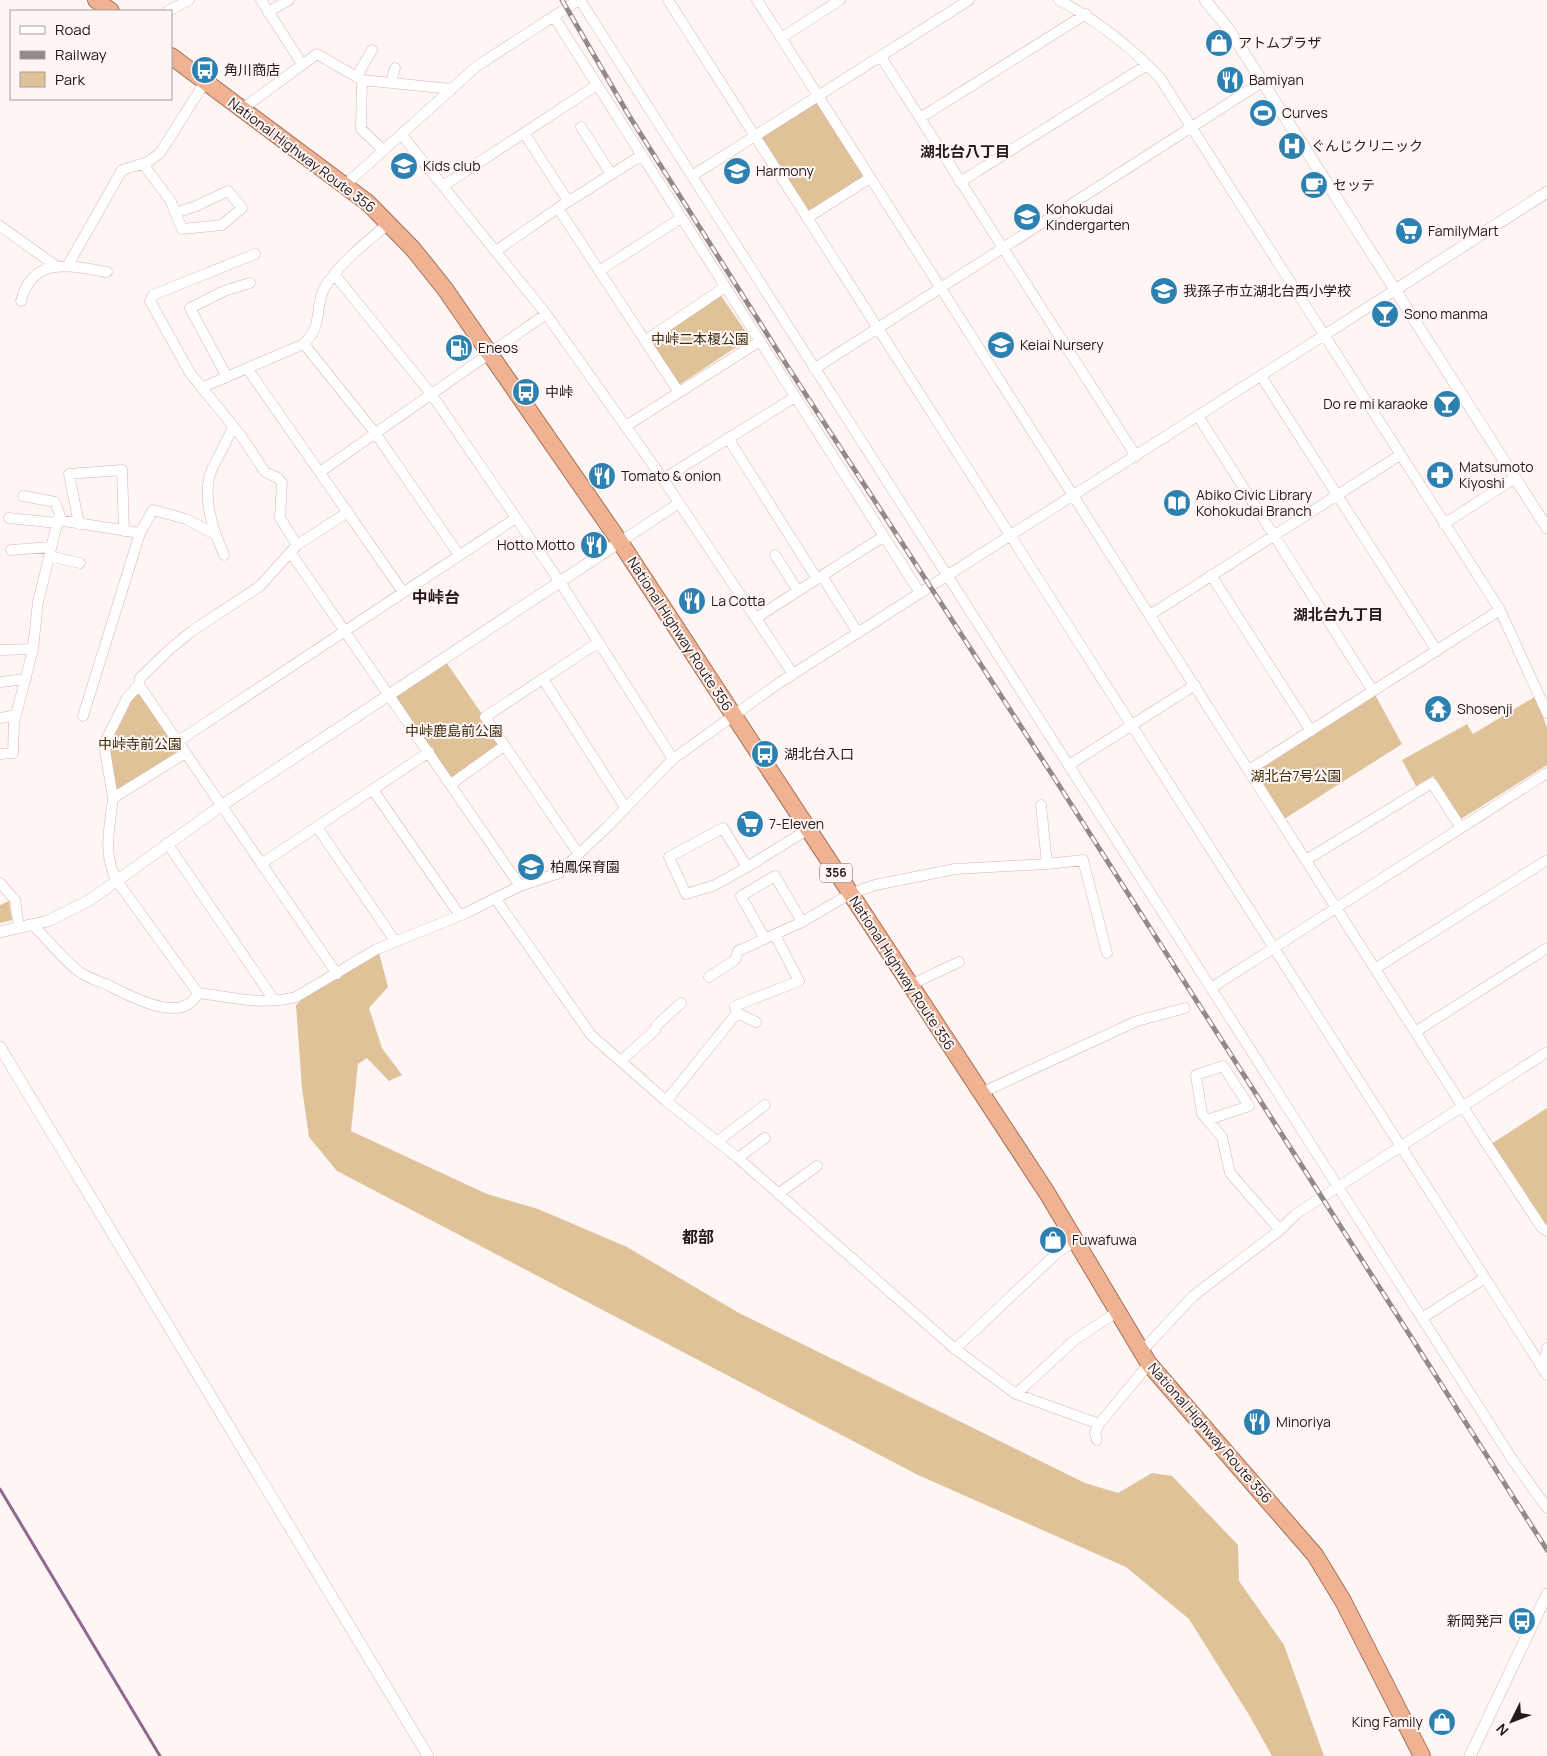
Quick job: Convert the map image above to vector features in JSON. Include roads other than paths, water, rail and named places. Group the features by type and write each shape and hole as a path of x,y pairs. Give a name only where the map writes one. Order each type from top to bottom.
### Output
{"highway":[{"path":"96,0 110,10"},
{"name":"National Highway Route 356","path":"172,57 345,185 389,223 445,289 620,542 981,1093 1076,1240 1145,1358 1315,1555 1343,1601 1422,1756"}],"street":[{"path":"170,10 189,0"},
{"path":"261,0 302,64"},
{"path":"268,12 289,0"},
{"path":"345,185 400,134 496,52 579,0 1512,1459 1547,1508"},
{"path":"668,0 1546,1373"},
{"path":"757,0 1376,968 1415,1032 1542,1228 1547,1231"},
{"path":"781,38 840,0"},
{"path":"692,176 969,0"},
{"path":"1059,0 1104,26 1160,78 1500,610 1547,713"},
{"path":"1205,0 1230,31 1547,528"},
{"path":"920,118 1086,14"},
{"path":"554,16 920,593"},
{"path":"372,50 360,78 361,129 383,150"},
{"path":"242,109 317,54 360,78 452,89"},
{"path":"881,56 1136,456"},
{"path":"960,182 1147,65"},
{"path":"391,82 395,68"},
{"path":"68,265 122,170 143,164 160,153 205,82"},
{"path":"814,369 1262,82"},
{"path":"443,186 597,85"},
{"path":"581,127 611,174"},
{"path":"524,133 568,202"},
{"path":"400,134 546,314 679,502 793,674"},
{"path":"496,251 558,208 642,155"},
{"path":"143,164 170,200 182,229 222,225 242,208 228,190 196,206 176,213"},
{"path":"807,218 870,178"},
{"path":"348,512 294,549 260,586 216,613 170,649 140,678 139,684 127,698 104,744 113,798 107,846 110,870 198,993 257,1002 296,998 377,949 459,914 466,913 520,886 559,873 673,759 719,725 734,718 793,674 1547,192"},
{"path":"558,208 678,391"},
{"path":"599,271 681,218"},
{"path":"203,387 304,344 313,335 317,326 320,300 324,288 334,274 389,223"},
{"path":"0,226 56,266"},
{"path":"255,254 153,295 150,301 190,373 233,426 265,472 278,478 282,483 280,518 294,549 345,632 520,886"},
{"path":"21,301 24,289 31,280 44,270 68,265 107,272"},
{"path":"334,274 432,396 560,582 673,759"},
{"path":"227,377 190,308 224,291 250,283"},
{"path":"644,340 725,287"},
{"path":"320,472 432,396 546,314"},
{"path":"626,426 678,391 760,341"},
{"path":"304,344 376,434 459,555"},
{"path":"248,368 404,592"},
{"path":"1261,376 1437,651"},
{"path":"663,479 795,397"},
{"path":"1198,416 1373,691"},
{"path":"224,555 209,517 207,502 211,471 233,426"},
{"path":"728,438 858,633"},
{"path":"1150,615 1400,455"},
{"path":"79,524 69,474 122,470 124,531"},
{"path":"1444,524 1515,478"},
{"path":"0,754 12,753 16,715 33,648 38,602 50,551 60,522 55,502 24,496"},
{"path":"0,932 33,925 75,909 221,806 679,502"},
{"path":"83,716 140,533 153,510 186,519 216,535"},
{"path":"9,518 79,524 140,533"},
{"path":"177,742 516,518"},
{"path":"756,618 884,536"},
{"path":"11,550 50,551 80,563"},
{"path":"775,555 798,591"},
{"path":"1211,575 1311,731"},
{"path":"1249,770 1500,610"},
{"path":"578,854 485,717 599,642"},
{"path":"0,650 33,648"},
{"path":"0,682 26,678"},
{"path":"543,678 625,807"},
{"path":"139,684 184,754 337,974"},
{"path":"1069,765 1194,685"},
{"path":"0,718 16,715"},
{"path":"451,784 504,746"},
{"path":"261,864 429,752"},
{"path":"113,798 184,754"},
{"path":"1211,988 1547,773"},
{"path":"1306,860 1432,784 1461,828"},
{"path":"373,790 459,914"},
{"path":"1041,805 1047,864"},
{"path":"317,827 396,941"},
{"path":"747,867 723,828 669,857 686,894 715,885 747,867 807,830"},
{"path":"167,843 274,1000"},
{"path":"709,977 735,960 738,951 802,922 850,894 875,884 955,869 1083,860 1107,953"},
{"path":"1376,968 1547,860"},
{"path":"756,1022 737,1013 735,1006 799,982 742,896 775,876 802,922"},
{"path":"0,883 15,900 19,927"},
{"path":"495,898 580,1022 591,1035 666,1101 738,1158 955,1349 1016,1394 1099,1424"},
{"path":"33,925 78,971 128,995 159,1007 173,1008 191,1004 198,993"},
{"path":"1415,1032 1547,948"},
{"path":"910,985 958,962"},
{"path":"621,1061 681,1003"},
{"path":"981,1093 1137,1021 1184,1008"},
{"path":"666,1101 737,1013"},
{"path":"0,1047 428,1756"},
{"path":"1097,1440 1096,1433 1099,1424 1145,1358 1193,1296 1280,1230 1296,1214 1547,1052"},
{"path":"1207,1120 1249,1106 1223,1066 1196,1075 1202,1114 1207,1120 1222,1137 1230,1173 1280,1230"},
{"path":"718,1141 765,1105"},
{"path":"738,1158 766,1138"},
{"path":"778,1194 816,1166"},
{"path":"955,1349 1057,1253 1076,1240"},
{"path":"1422,1318 1484,1278"},
{"path":"1016,1394 1076,1339 1117,1312"},
{"path":"1546,1373 1547,1348"},
{"path":"1470,1756 1547,1594"}],"waterway":[{"path":"0,1489 160,1756"}],"railway":[{"path":"562,0 628,114 786,364 1053,776 1547,1550"}],"place":[{"name":"アトムプラザ","path":"1219,43"},
{"name":"角川商店","path":"205,70"},
{"name":"Bamiyan","path":"1230,80"},
{"name":"Curves","path":"1263,113"},
{"name":"ぐんじクリニック","path":"1292,146"},
{"name":"Kids club","path":"404,166"},
{"name":"Harmony","path":"737,171"},
{"name":"セッテ","path":"1314,185"},
{"name":"Kohokudai Kindergarten","path":"1027,217"},
{"name":"FamilyMart","path":"1409,231"},
{"name":"我孫子市立湖北台西小学校","path":"1164,291"},
{"name":"Sono manma","path":"1385,314"},
{"name":"Keiai Nursery","path":"1001,345"},
{"name":"Eneos","path":"459,348"},
{"name":"中峠","path":"526,392"},
{"name":"Do re mi karaoke","path":"1447,404"},
{"name":"Matsumoto Kiyoshi","path":"1440,475"},
{"name":"Tomato & onion","path":"602,476"},
{"name":"Abiko Civic Library Kohokudai Branch","path":"1177,503"},
{"name":"Hotto Motto","path":"594,545"},
{"name":"La Cotta","path":"692,601"},
{"name":"Shosenji","path":"1438,709"},
{"name":"湖北台入口","path":"765,754"},
{"name":"7-Eleven","path":"750,824"},
{"name":"柏鳳保育園","path":"531,867"},
{"name":"Fuwafuwa","path":"1053,1240"},
{"name":"Minoriya","path":"1257,1422"},
{"name":"新岡発戸","path":"1522,1621"},
{"name":"King Family","path":"1442,1722"}],"district":[{"name":"湖北台八丁目","path":"965,152"},
{"name":"中峠台","path":"436,597"},
{"name":"湖北台九丁目","path":"1338,615"},
{"name":"都部","path":"698,1237"}],"park label":[{"name":"中峠二本榎公園","path":"700,339"},
{"name":"中峠鹿島前公園","path":"454,731"},
{"name":"中峠寺前公園","path":"140,744"},
{"name":"湖北台7号公園","path":"1296,776"}]}
